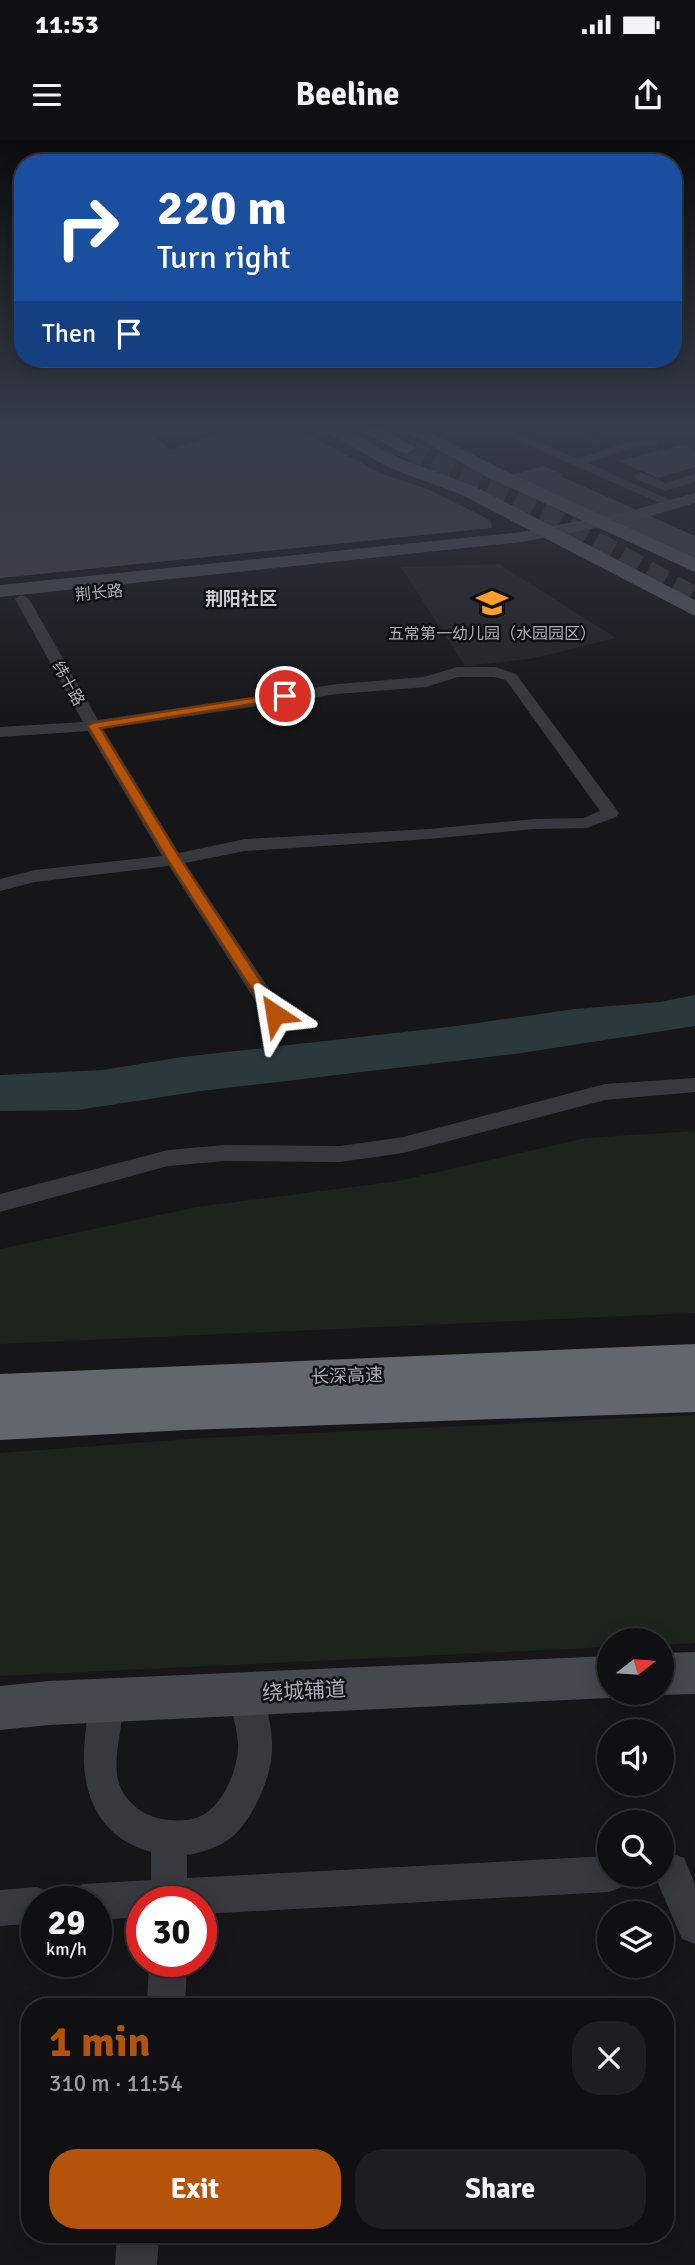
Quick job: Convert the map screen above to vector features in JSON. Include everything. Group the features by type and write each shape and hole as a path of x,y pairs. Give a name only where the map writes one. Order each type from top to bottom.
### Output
{"highway":[{"name":"长深高速","path":"0,1392 695,1361"},
{"name":"长深高速","path":"0,1422 187,1412 695,1394"}],"main road":[{"path":"542,528 695,609"},
{"name":"荆长路","path":"0,602 559,537 603,528"},
{"path":"618,528 695,566"},
{"name":"荆长路","path":"0,591 491,541 559,537"},
{"path":"674,1674 695,1673"},
{"name":"绕城辅道","path":"0,1708 106,1700 597,1678"}],"street":[{"name":"纬十路","path":"22,600 93,726 174,860 275,1014"},
{"path":"0,732 93,726 338,689 426,682 457,672 495,672 512,677 610,813 587,823 536,824 429,834 245,845 174,860 69,871 0,885"},
{"path":"0,1203 168,1158 225,1153 340,1154 403,1145 605,1091 695,1085"},
{"path":"106,1700 100,1756 103,1788 122,1822 153,1837 184,1837 213,1829 241,1798 256,1754 246,1693"},
{"path":"169,1836 169,1886"},
{"path":"676,1870 695,1926"},
{"path":"217,1896 597,1875"},
{"path":"0,1908 21,1906"},
{"path":"166,1998 167,1977"},
{"path":"136,2265 137,2243"}],"shaded area":[{"name":"五常第一幼儿园（水园园区）","path":"499,564 616,638 530,659 465,666 401,567"},
{"path":"695,995 695,1026 515,1054 201,1091 78,1110 0,1111 0,1075 103,1070 182,1057 457,1026 575,1009 660,1002"},
{"path":"695,1131 695,1313 0,1344 0,1249 197,1207 398,1181 586,1138"},
{"path":"695,1415 695,1643 674,1644 674,1628 597,1628 597,1648 0,1676 0,1453 204,1438"}],"building":[{"path":"0,528 490,528 0,578"},
{"path":"624,528 677,528 695,536 695,560"}],"tunnel":[{"path":"572,528 695,597"}],"place":[{"name":"五常第一幼儿园（水园园区）","path":"492,603"}],"district":[{"name":"荆阳社区","path":"241,599"}],"route":[{"path":"275,1014 174,860 93,726 285,696"}]}
